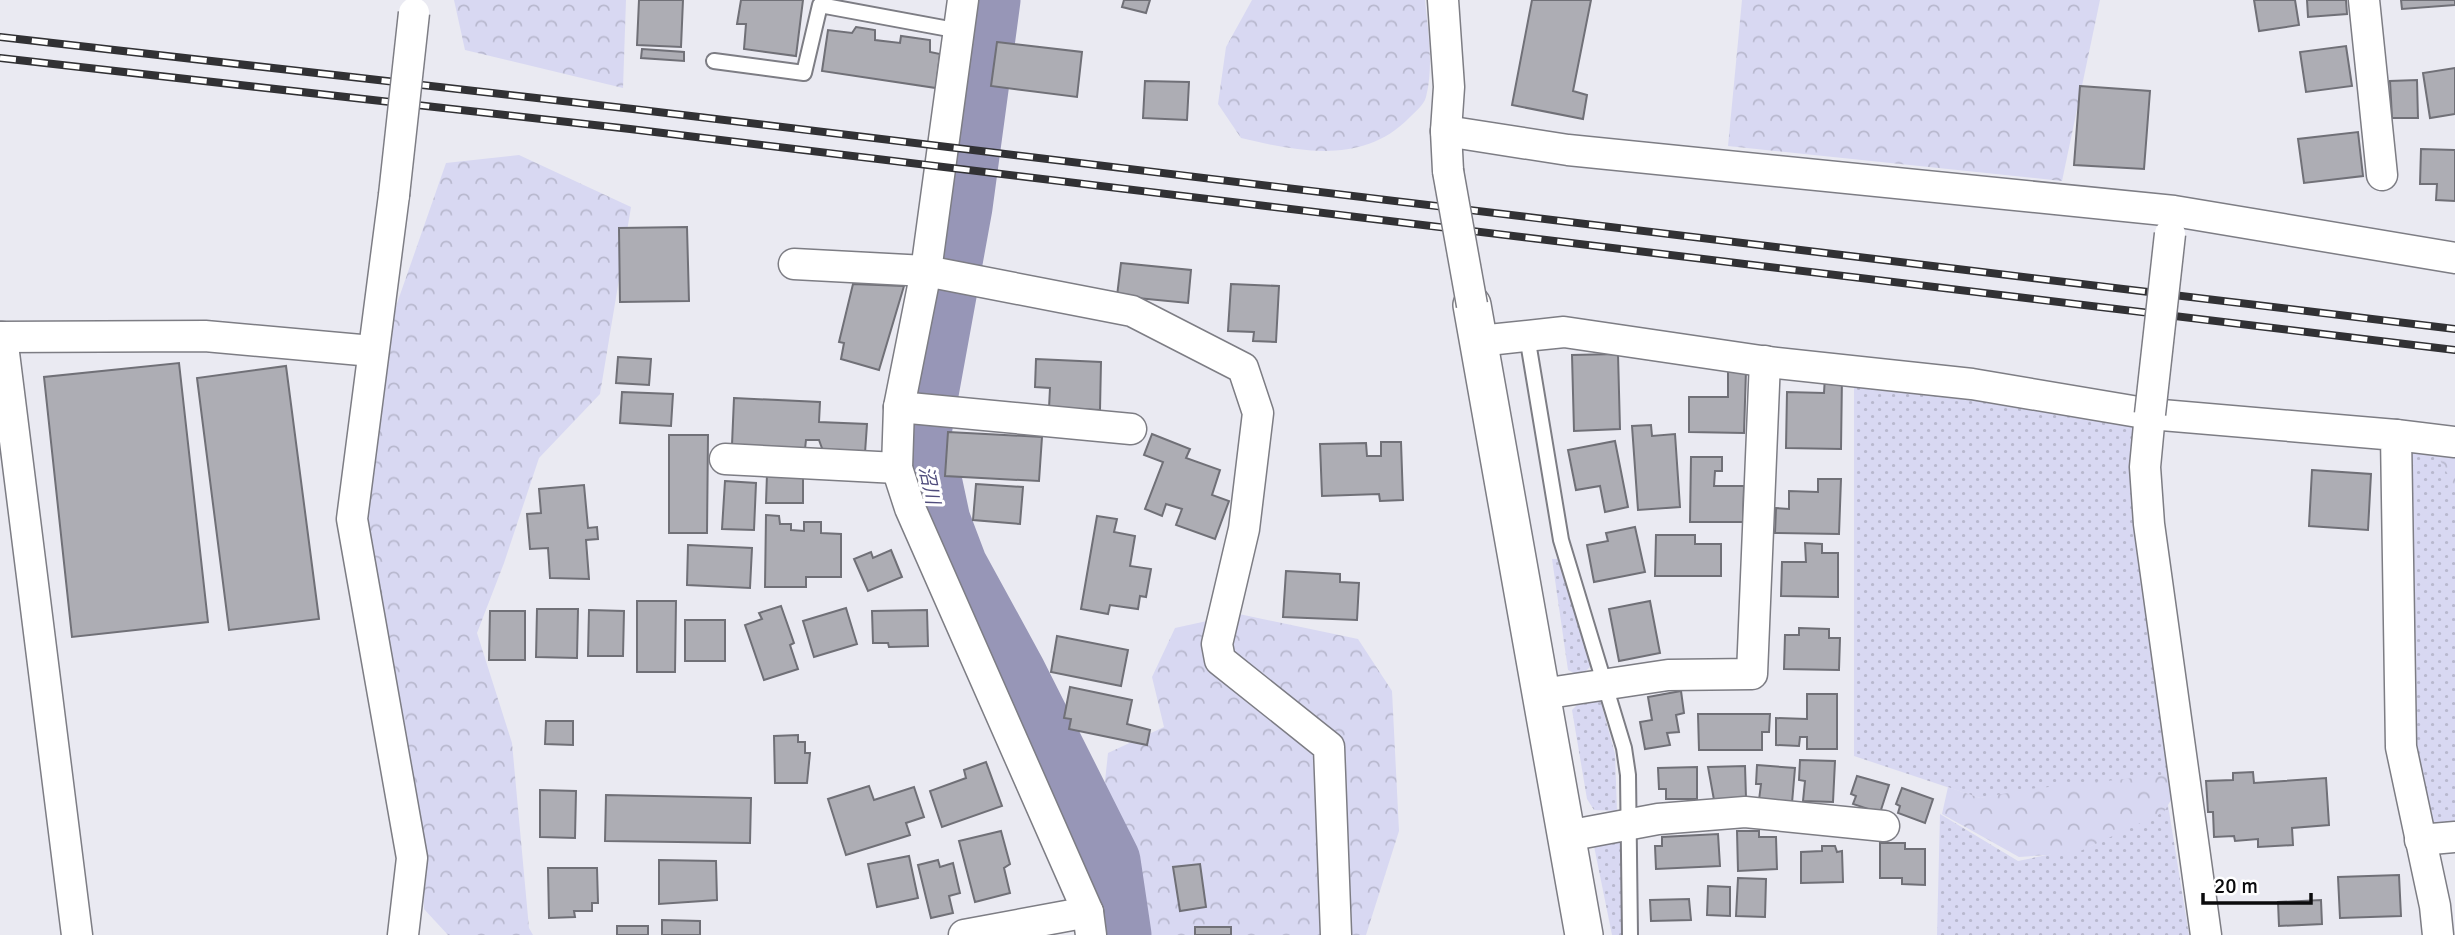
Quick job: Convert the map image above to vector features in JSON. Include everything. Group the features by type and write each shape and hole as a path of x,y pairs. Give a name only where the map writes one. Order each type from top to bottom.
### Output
{"street":[{"path":"963,0 932,272 899,407 897,468 910,508 1090,924 964,935"},
{"path":"1443,0 1449,87 1446,131 1448,171 1584,935"},
{"path":"2364,0 2382,175"},
{"path":"403,935 412,858 352,519 394,195 414,6"},
{"path":"1446,131 1568,150 2455,258"},
{"path":"2172,223 2146,467 2149,524 2206,935"},
{"path":"794,264 932,272 1132,311 1243,368 1258,413 1244,529 1217,645 1220,660 1329,747 1336,935"},
{"path":"1479,341 1563,332 1765,361 1972,384 2150,414 2455,442"},
{"path":"77,935 1,337 205,336 372,351"},
{"path":"1542,694 1668,675 1752,674 1765,361"},
{"path":"899,407 1131,429"},
{"path":"2396,435 2400,747 2438,935"},
{"path":"725,459 897,468"},
{"path":"1567,836 1658,818 1745,812 1884,826"},
{"path":"2420,840 2455,837"}],"lane":[{"path":"713,61 804,73 820,5 960,31"},
{"path":"1527,336 1561,540 1607,683 1628,775 1630,935"}],"green space":[{"path":"454,0 626,0 623,88 465,50"},
{"path":"1252,0 1425,0 1430,61 1423,103 1391,133 1372,143 1351,149 1308,150 1241,138 1218,104 1226,47"},
{"path":"1742,0 2100,0 2062,181 1728,146"},
{"path":"519,155 631,207 600,394 539,458 477,633 512,743 529,928 533,935 448,935 424,909 419,816 370,716 370,631 355,491 387,332 446,163"},
{"path":"1854,381 2138,425 2173,774 1980,798 1854,756"},
{"path":"2396,443 2432,444 2455,485 2455,837 2425,839 2407,746"},
{"path":"2432,445 2455,450 2455,488"},
{"path":"1552,559 1560,559 1591,666 1580,676 1568,670"},
{"path":"1239,614 1358,639 1392,691 1399,831 1366,935 1144,935 1143,893 1103,800 1108,753 1164,727 1152,677 1175,628"},
{"path":"1600,699 1615,754 1617,811 1594,810 1587,799 1572,710 1579,703"},
{"path":"2173,774 2175,793 2164,812 2076,853 2019,857 1942,814 1948,787 1980,798 2030,789"},
{"path":"2168,805 2189,935 1937,935 1940,814 2018,861 2091,846"},
{"path":"1623,839 1623,935 1612,935 1594,846"}],"building":[{"path":"639,0 683,0 681,47 637,45"},
{"path":"741,0 803,0 796,56 744,49 746,24 737,24"},
{"path":"1124,0 1150,0 1146,13 1122,7"},
{"path":"1532,0 1591,0 1573,91 1587,95 1583,119 1512,105"},
{"path":"2254,0 2295,0 2299,25 2259,31"},
{"path":"2307,0 2346,0 2347,14 2308,17"},
{"path":"2401,0 2455,0 2455,5 2402,9"},
{"path":"856,27 875,30 875,40 900,43 901,36 930,40 930,52 940,54 936,88 822,71 828,30 852,33"},
{"path":"997,42 1082,52 1077,97 991,86"},
{"path":"2346,46 2352,86 2306,92 2300,52"},
{"path":"642,49 684,52 684,61 641,58"},
{"path":"2455,68 2455,114 2430,118 2423,73"},
{"path":"2417,80 2418,118 2392,118 2390,81"},
{"path":"1145,81 1189,82 1187,120 1143,118"},
{"path":"2080,86 2150,91 2144,169 2074,165"},
{"path":"2358,132 2363,176 2304,183 2298,139"},
{"path":"2421,149 2455,150 2455,201 2436,200 2437,184 2420,184"},
{"path":"687,227 689,301 620,302 619,228"},
{"path":"1121,263 1191,270 1188,303 1117,296"},
{"path":"853,284 904,286 879,370 841,359 844,343 839,342"},
{"path":"1231,284 1279,286 1276,342 1253,341 1254,332 1228,331"},
{"path":"1618,354 1620,429 1574,431 1572,355"},
{"path":"618,357 651,359 649,385 616,383"},
{"path":"1036,359 1101,362 1100,410 1049,408 1050,388 1035,387"},
{"path":"179,363 208,622 72,637 44,377"},
{"path":"286,366 319,619 229,630 197,378"},
{"path":"1728,370 1746,370 1744,433 1689,432 1689,397 1728,397"},
{"path":"1825,376 1842,376 1841,449 1786,448 1787,392 1824,393"},
{"path":"622,392 673,394 671,426 620,423"},
{"path":"734,398 820,402 819,422 867,424 865,453 823,451 819,440 806,440 805,449 732,445"},
{"path":"1651,425 1652,436 1675,434 1680,507 1638,510 1632,426"},
{"path":"948,432 1042,437 1039,481 945,476"},
{"path":"1152,434 1190,449 1186,458 1220,470 1212,495 1229,501 1215,539 1176,525 1182,509 1166,504 1162,516 1145,509 1163,462 1144,455"},
{"path":"669,435 708,435 707,533 669,533"},
{"path":"1615,441 1628,507 1605,512 1600,486 1576,490 1568,450"},
{"path":"1381,442 1401,442 1403,500 1380,501 1379,494 1322,496 1320,444 1366,443 1367,456 1381,456"},
{"path":"1691,457 1722,457 1722,471 1715,471 1714,486 1744,486 1743,522 1690,522"},
{"path":"2312,470 2371,474 2368,530 2309,526"},
{"path":"767,474 803,475 803,503 766,503"},
{"path":"1818,479 1841,479 1839,534 1775,533 1776,508 1789,509 1789,491 1818,492"},
{"path":"725,481 756,483 754,530 722,529"},
{"path":"976,484 1023,487 1020,524 973,520"},
{"path":"584,485 588,528 597,527 598,539 586,540 589,579 550,578 548,548 530,549 527,514 541,513 539,489"},
{"path":"766,515 779,516 780,524 791,524 791,530 804,531 804,522 821,522 821,533 841,534 841,577 806,577 806,587 765,587"},
{"path":"1097,516 1117,519 1114,532 1135,536 1130,566 1151,569 1146,597 1140,596 1138,609 1110,605 1108,614 1081,609"},
{"path":"1635,527 1645,572 1594,582 1587,545 1608,541 1606,533"},
{"path":"1656,535 1695,535 1695,544 1721,544 1721,576 1655,576"},
{"path":"1805,543 1822,544 1822,553 1838,553 1838,597 1781,596 1782,562 1806,562"},
{"path":"688,545 752,548 750,588 687,585"},
{"path":"891,550 902,577 868,591 854,559 871,552 873,558"},
{"path":"1286,571 1340,574 1340,582 1359,583 1357,620 1283,617"},
{"path":"637,601 676,601 675,672 637,672"},
{"path":"1650,601 1660,653 1619,661 1609,609"},
{"path":"781,606 794,643 790,645 798,669 764,680 745,625 762,619 759,613"},
{"path":"846,608 857,644 814,657 803,621"},
{"path":"537,609 578,609 577,658 536,657"},
{"path":"589,610 624,611 623,656 588,656"},
{"path":"927,610 928,646 889,647 888,643 873,643 872,611"},
{"path":"490,611 525,611 525,660 489,660"},
{"path":"685,620 725,620 725,661 685,661"},
{"path":"1799,628 1829,629 1829,638 1840,638 1839,670 1784,669 1785,635 1799,635"},
{"path":"1057,636 1128,650 1121,686 1051,672"},
{"path":"1070,687 1132,700 1127,724 1150,730 1147,745 1069,729 1071,719 1064,718"},
{"path":"1681,691 1684,713 1676,715 1679,732 1667,733 1670,745 1645,749 1640,722 1652,720 1648,697"},
{"path":"1807,694 1837,694 1837,749 1807,749 1807,737 1800,737 1799,746 1776,745 1776,718 1807,719"},
{"path":"1698,714 1770,714 1769,732 1762,732 1762,750 1699,750"},
{"path":"546,721 573,721 573,745 545,744"},
{"path":"798,735 798,742 805,742 805,753 810,753 807,783 775,783 774,736"},
{"path":"1800,760 1835,761 1833,802 1803,801 1805,781 1799,780"},
{"path":"986,762 1002,806 942,827 930,791 966,778 964,770"},
{"path":"1757,765 1795,768 1792,803 1759,800 1761,784 1756,784"},
{"path":"1745,766 1746,798 1714,800 1708,767"},
{"path":"1697,767 1697,799 1666,799 1666,789 1659,789 1658,768"},
{"path":"2253,772 2254,783 2326,778 2329,825 2292,828 2293,845 2258,847 2258,839 2235,841 2234,836 2214,837 2213,812 2208,812 2206,781 2233,780 2233,773"},
{"path":"1857,776 1889,785 1880,813 1853,804 1856,796 1851,794"},
{"path":"869,786 874,800 914,787 924,817 906,823 910,835 846,855 828,799"},
{"path":"1902,788 1933,799 1925,823 1898,813 1900,806 1896,804"},
{"path":"540,790 576,791 575,838 540,837"},
{"path":"606,795 751,798 750,843 605,841"},
{"path":"1001,831 1010,864 1004,868 1010,893 975,902 959,841"},
{"path":"1737,831 1759,831 1759,837 1776,837 1777,869 1738,871"},
{"path":"1718,834 1720,866 1656,869 1655,846 1662,846 1662,837"},
{"path":"1880,843 1905,843 1905,849 1925,849 1925,885 1902,884 1902,878 1880,878"},
{"path":"1822,846 1835,846 1837,852 1842,851 1843,882 1801,883 1801,852 1822,851"},
{"path":"909,856 918,898 877,907 868,864"},
{"path":"659,860 716,861 717,900 659,904"},
{"path":"938,860 940,867 953,863 960,893 949,896 953,913 931,918 918,865"},
{"path":"1200,864 1206,907 1180,911 1173,867"},
{"path":"548,868 597,868 598,903 592,903 592,911 574,911 575,917 549,918"},
{"path":"2399,875 2401,916 2340,918 2338,877"},
{"path":"1738,878 1766,879 1765,917 1736,916"},
{"path":"1708,886 1730,887 1730,916 1707,915"},
{"path":"1689,899 1691,920 1651,921 1650,900"},
{"path":"2321,900 2322,924 2279,926 2278,902"},
{"path":"662,920 700,921 700,935 662,935"},
{"path":"617,926 648,926 648,935 617,935"},
{"path":"1195,927 1231,927 1231,935 1195,935"}],"waterway":[{"name":"沼川","path":"988,0 960,207 919,432 938,521 955,566 1014,674 1108,861 1119,935"}],"railway":[{"path":"0,37 633,109 2455,329"},
{"path":"0,58 630,129 2455,350"}]}
